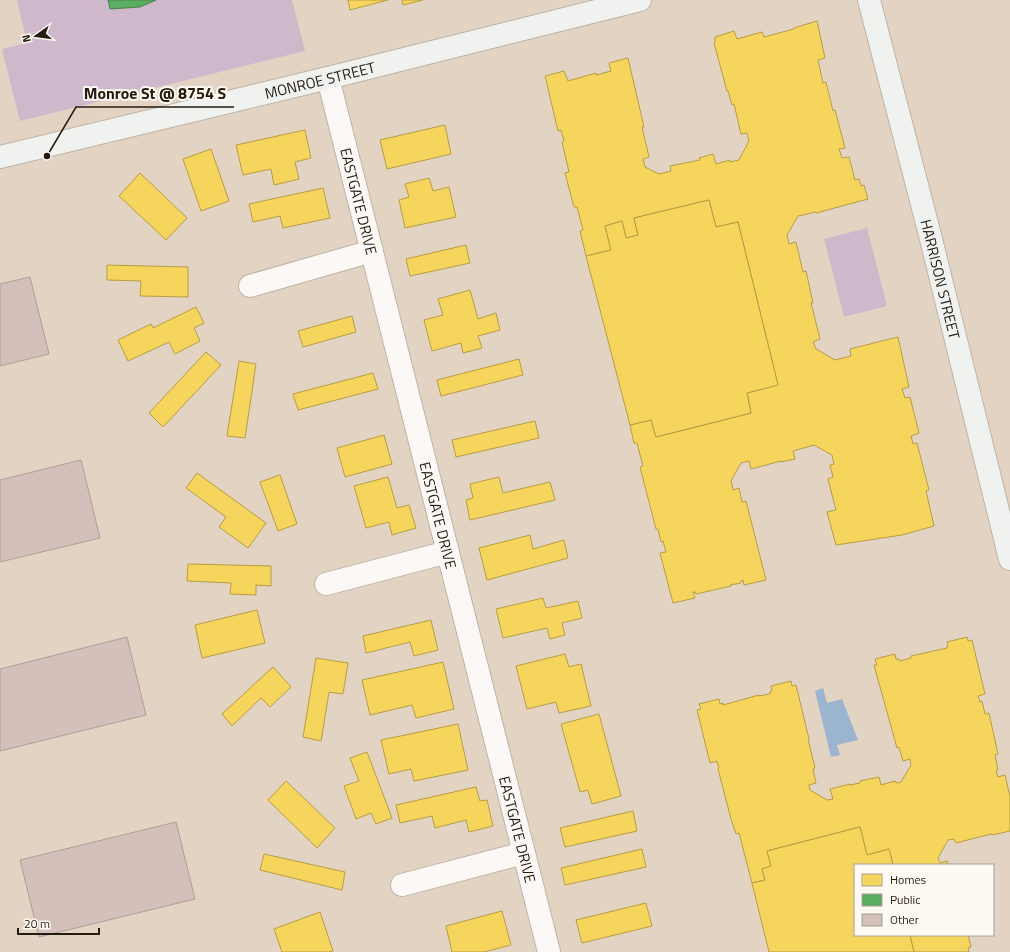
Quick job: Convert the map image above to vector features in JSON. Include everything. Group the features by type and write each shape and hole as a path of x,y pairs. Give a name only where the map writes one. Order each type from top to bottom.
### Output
{"street":[{"name":"MONROE STREET","path":"0,157 328,78 582,7 640,0"},
{"name":"HARRISON STREET","path":"869,0 932,243 1010,559"},
{"name":"EASTGATE DRIVE","path":"328,78 549,952"},
{"path":"250,286 372,251"},
{"path":"326,584 448,552"},
{"path":"402,885 524,853"}],"shaded area":[{"path":"17,0 108,0 140,7 156,0 292,0 305,51 20,121 2,49 27,43"},
{"path":"867,228 887,306 844,317 824,239"}],"water":[{"path":"823,688 827,703 842,699 858,740 837,745 840,755 831,757 815,691"}],"building: Homes":[{"path":"348,0 388,0 350,10"},
{"path":"402,0 423,0 403,5"},
{"path":"817,21 825,58 818,60 823,83 826,82 833,111 835,110 845,148 839,149 842,158 849,157 855,180 859,179 861,186 864,185 868,199 816,213 798,216 787,235 789,244 796,242 803,272 806,271 813,303 811,303 820,339 813,342 816,349 835,360 851,356 850,349 898,337 909,387 902,389 905,398 910,397 919,433 911,436 913,444 917,443 929,490 926,491 934,526 902,535 836,545 827,512 836,510 828,479 833,477 830,465 834,464 832,455 814,445 793,451 795,459 751,469 749,461 741,463 731,481 733,490 739,488 742,502 746,501 766,580 744,585 743,580 741,583 730,585 731,586 696,594 693,592 695,598 673,603 660,553 666,552 663,541 661,542 658,529 656,529 640,467 643,466 637,443 634,443 630,425 651,420 656,437 751,413 747,393 778,385 738,222 716,227 709,200 634,218 638,235 626,238 622,221 605,226 611,250 586,256 580,231 583,230 577,207 574,207 565,173 569,172 562,142 564,141 561,130 558,131 545,76 564,71 568,81 596,73 596,75 611,71 609,63 628,58 644,127 642,127 649,157 643,159 645,167 659,174 671,171 670,166 700,160 699,158 713,154 716,164 730,160 730,162 739,160 749,141 747,133 741,134 734,104 732,105 727,91 714,43 715,37 734,31 737,39 762,32 764,37"},
{"path":"445,125 451,154 387,169 380,140"},
{"path":"305,130 311,158 295,162 299,179 274,185 271,169 243,175 236,145"},
{"path":"211,149 229,201 201,211 183,159"},
{"path":"140,173 187,218 166,240 119,196"},
{"path":"429,178 433,191 449,187 456,217 405,228 399,200 409,197 405,184"},
{"path":"323,188 330,218 283,228 280,216 253,222 249,204"},
{"path":"709,200 716,227 738,222 778,385 747,393 751,413 656,437 651,420 630,425 586,256 611,250 605,226 622,221 626,238 638,235 634,218"},
{"path":"466,245 470,263 410,276 406,259"},
{"path":"107,265 188,267 188,297 140,296 141,281 107,280"},
{"path":"470,290 478,319 496,313 500,330 478,336 482,348 463,353 461,343 432,351 424,320 443,315 438,299"},
{"path":"196,307 204,323 194,328 200,341 175,354 169,342 128,361 118,340 151,324 153,328"},
{"path":"352,316 356,332 303,347 298,331"},
{"path":"206,352 221,365 163,427 149,413"},
{"path":"519,359 523,375 441,396 437,380"},
{"path":"239,361 256,364 245,438 227,436"},
{"path":"373,373 378,389 298,410 293,394"},
{"path":"535,421 539,438 456,457 452,440"},
{"path":"384,435 392,464 345,477 337,448"},
{"path":"197,473 266,523 248,548 219,527 226,517 186,488"},
{"path":"280,475 297,524 278,531 260,482"},
{"path":"388,477 397,508 409,505 416,528 392,535 389,522 366,528 354,486"},
{"path":"499,477 503,493 550,482 555,500 470,520 466,500 473,498 470,484"},
{"path":"530,535 533,549 564,540 568,558 487,580 479,548"},
{"path":"188,564 271,566 271,586 256,585 256,595 230,594 231,583 187,581"},
{"path":"543,598 546,608 578,601 582,618 562,623 565,635 550,639 547,628 503,638 496,609"},
{"path":"257,610 265,643 202,658 195,625"},
{"path":"431,620 438,650 414,656 410,642 366,653 363,636"},
{"path":"967,637 968,641 972,640 985,694 978,696 980,702 982,701 985,714 989,713 998,754 995,755 998,770 996,771 998,777 1005,775 1010,797 1010,831 956,843 954,839 948,840 938,858 940,863 947,861 948,864 893,864 889,849 867,855 860,827 767,851 771,866 762,869 765,880 752,883 739,833 736,834 731,819 717,761 710,763 697,710 701,709 699,704 719,699 720,704 723,703 723,705 759,695 770,694 772,691 771,686 791,681 792,686 796,685 815,768 813,769 816,783 809,785 810,790 827,800 833,799 830,789 860,783 860,781 879,777 881,785 895,781 896,783 901,782 911,765 910,759 903,761 899,747 897,748 874,665 877,665 875,659 895,654 896,659 899,659 900,661 911,658 911,656 947,648 947,642"},
{"path":"565,654 569,667 581,664 591,706 559,713 556,702 527,709 516,666"},
{"path":"316,658 348,663 343,694 329,692 321,741 303,737"},
{"path":"443,662 454,709 416,718 412,705 370,715 362,680"},
{"path":"273,667 291,687 270,707 261,698 232,726 222,714"},
{"path":"599,714 621,796 592,804 588,790 580,792 561,724"},
{"path":"458,724 468,770 414,781 411,769 389,774 381,740"},
{"path":"367,752 392,818 376,824 371,813 356,819 344,786 359,781 350,758"},
{"path":"286,781 335,828 317,848 268,800"},
{"path":"476,787 480,801 487,800 493,826 469,832 466,820 435,828 432,816 400,823 396,805"},
{"path":"633,811 637,831 565,847 560,828"},
{"path":"860,827 867,855 889,849 893,864 854,864 854,936 910,936 914,952 769,952 752,883 765,880 762,869 771,866 767,851"},
{"path":"642,849 646,867 565,885 561,868"},
{"path":"264,854 345,872 342,890 260,870"},
{"path":"646,903 652,926 582,943 576,920"},
{"path":"502,911 511,945 484,952 452,952 446,926"},
{"path":"320,912 333,951 282,952 274,929"},
{"path":"910,936 968,936 971,947 968,948 969,952 914,952"}],"building: Public":[{"path":"108,0 156,0 140,7 110,9"}],"building: Other":[{"path":"30,277 49,354 0,366 0,284"},
{"path":"81,460 100,538 0,562 0,480"},
{"path":"127,637 146,715 0,751 0,669"},
{"path":"176,822 195,899 39,937 20,860"}],"place":[{"name":"Monroe St @ 8754 S","path":"47,156"}]}
